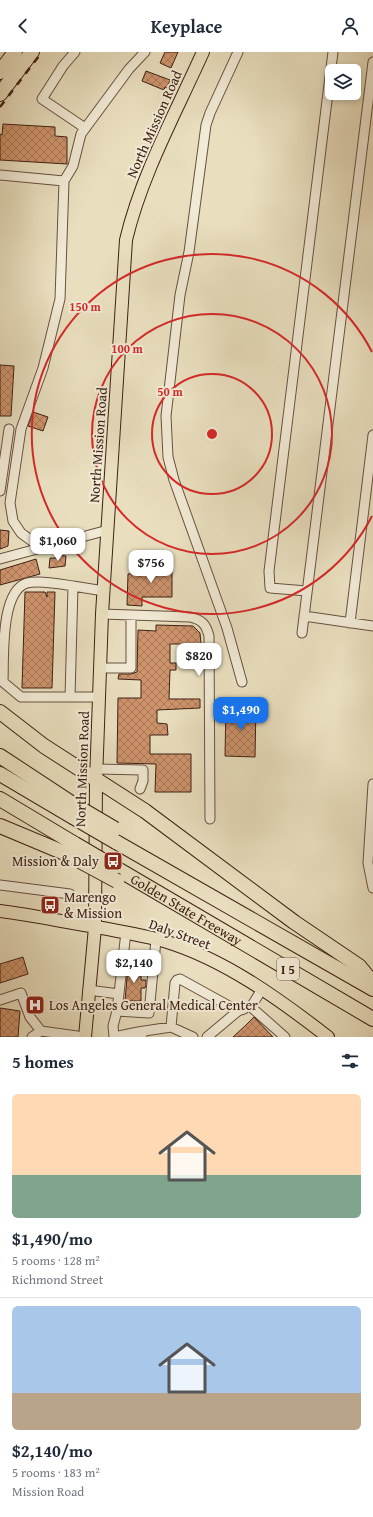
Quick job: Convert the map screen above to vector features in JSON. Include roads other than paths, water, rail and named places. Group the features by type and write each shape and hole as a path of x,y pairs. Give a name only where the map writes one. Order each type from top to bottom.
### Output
{"highway":[{"path":"0,72 15,52"},
{"path":"0,94 32,52"},
{"path":"0,712 44,746"},
{"path":"0,724 44,746 96,775 294,922 359,966 373,983"},
{"path":"0,756 75,811"},
{"path":"0,774 75,811"},
{"path":"0,800 71,849"},
{"name":"Golden State Freeway","path":"75,811 115,836 144,857 373,989"},
{"path":"0,826 71,849"},
{"name":"Golden State Freeway","path":"71,849 203,919 373,1019"}],"main road":[{"name":"North Mission Road","path":"84,1037 95,927 96,775 102,614 126,240 132,214 203,52"},
{"name":"Daly Street","path":"0,911 126,932 156,940 198,955 262,989 291,1008 328,1037"}],"street":[{"path":"75,52 63,66 42,99 85,128"},
{"path":"50,546 36,543 24,536 18,529 12,517 10,503 21,429 43,368 60,299 64,180 73,166 81,134 129,69 145,52"},
{"path":"238,52 212,108 206,125 189,252 180,296 166,416 168,457 174,480 227,628 242,682"},
{"path":"307,591 270,588 269,571 333,52"},
{"path":"302,633 373,62"},
{"path":"0,175 64,180"},
{"path":"0,491 4,428 21,429"},
{"path":"350,623 373,435"},
{"path":"0,559 108,530"},
{"path":"99,697 21,697 2,681 2,651 7,606 19,587 27,583 104,590"},
{"path":"70,697 72,586"},
{"path":"102,614 190,617 201,620 206,626 210,636 210,819"},
{"path":"100,668 130,668 131,615"},
{"path":"304,616 373,626"},
{"path":"96,775 143,770 143,782 140,789"},
{"path":"373,784 368,863 373,888"},
{"path":"0,885 70,894"},
{"path":"126,932 117,1011 113,1026 114,1037 141,1035 171,1027 193,1037"},
{"path":"117,1011 149,1013 156,940"},
{"path":"171,1027 175,983 180,979 238,1010"},
{"path":"251,1008 262,989"},
{"path":"88,990 119,994"},
{"path":"0,1000 21,993 32,1021 41,1031 84,1037"},
{"path":"207,1037 238,1010 251,1008 285,1037"},
{"path":"32,1037 41,1031"}],"railway":[{"path":"0,107 42,52"}],"place":[{"name":"Mission & Daly","path":"113,861"},
{"name":"Marengo & Mission","path":"50,905"},
{"name":"Los Angeles General Medical Center","path":"35,1005"}]}
